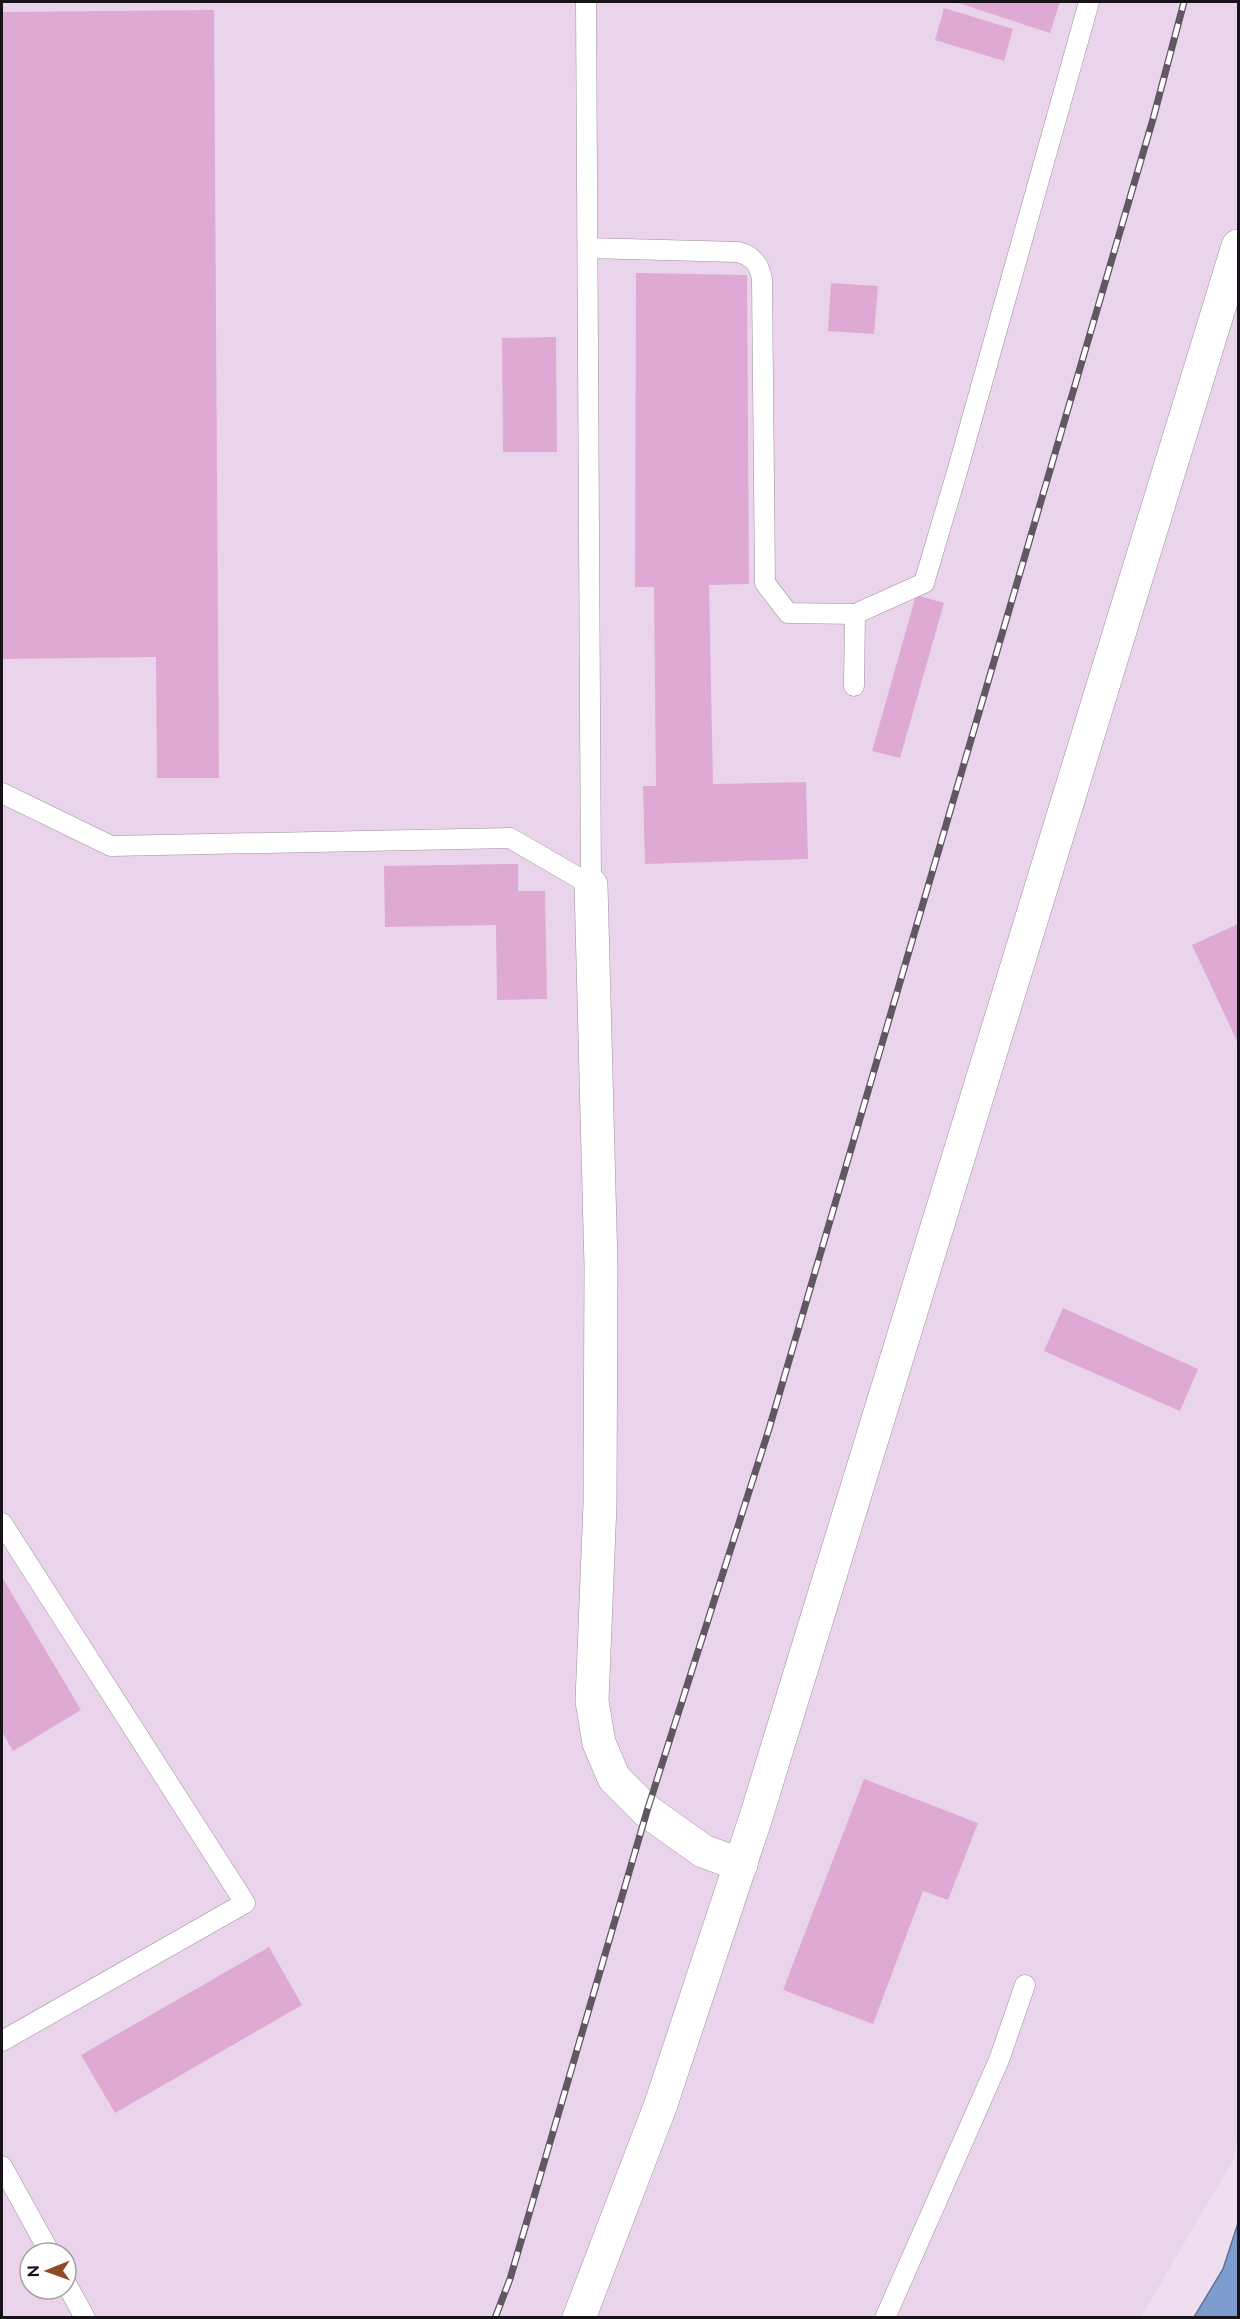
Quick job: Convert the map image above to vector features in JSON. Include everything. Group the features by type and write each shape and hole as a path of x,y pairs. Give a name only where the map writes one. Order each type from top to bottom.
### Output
{"street":[{"path":"579,2318 661,2104 741,1865 1239,246"},
{"path":"591,885 601,1266 600,1504 592,1701 599,1743 614,1778 647,1811 703,1851 741,1865"}],"lane":[{"path":"586,2 591,885"},
{"path":"588,248 738,252 746,254 758,264 762,279 765,583 788,613 855,614 924,583 1089,2"},
{"path":"854,686 855,614"},
{"path":"2,793 111,846 510,838 591,885"},
{"path":"2,1523 245,1903 2,2041"},
{"path":"885,2318 999,2060 1025,1985"},
{"path":"2,2167 43,2241"},
{"path":"76,2301 85,2318"}],"shaded area":[{"path":"2,2 1238,2 1238,2130 1234,2158 1141,2317 2,2318"}],"water":[{"path":"1238,2223 1238,2317 1194,2317 1223,2269"}],"building":[{"path":"955,2 1060,2 1050,33"},
{"path":"944,8 1013,29 1004,61 935,40"},
{"path":"214,10 219,778 157,778 156,657 2,659 2,12"},
{"path":"636,273 747,275 749,584 709,585 713,784 806,782 808,859 645,864 643,786 656,786 654,587 635,587"},
{"path":"831,283 878,286 874,334 828,331"},
{"path":"556,337 557,452 503,452 502,338"},
{"path":"916,595 944,603 900,758 872,751"},
{"path":"518,864 518,891 545,891 547,999 497,1000 496,925 385,927 384,866"},
{"path":"1238,924 1238,1043 1192,945"},
{"path":"1063,1308 1198,1369 1180,1411 1044,1351"},
{"path":"2,1577 81,1710 13,1751 2,1732"},
{"path":"864,1779 978,1823 948,1900 923,1891 873,2024 783,1990"},
{"path":"269,1947 302,2005 115,2113 81,2055"}],"railway":[{"path":"495,2318 510,2279 647,1811 769,1429 1153,119 1184,2"}]}
